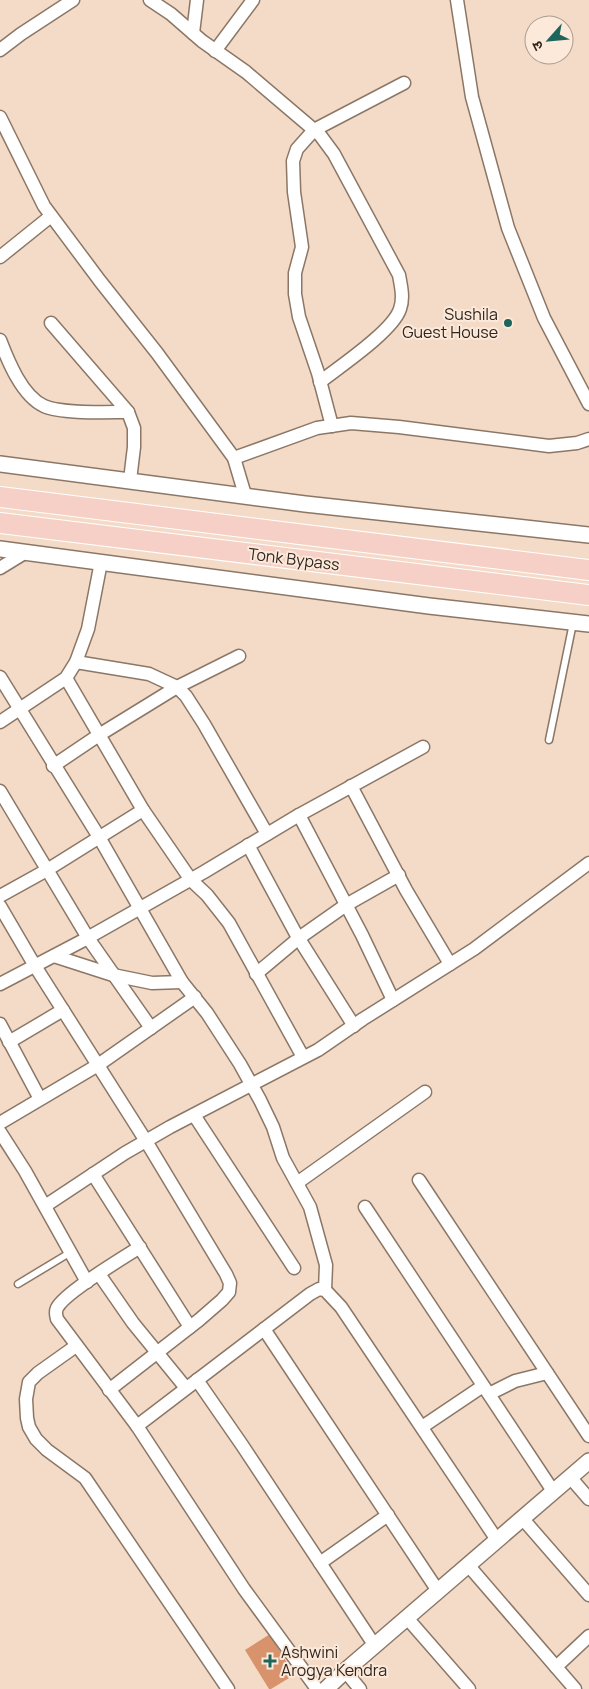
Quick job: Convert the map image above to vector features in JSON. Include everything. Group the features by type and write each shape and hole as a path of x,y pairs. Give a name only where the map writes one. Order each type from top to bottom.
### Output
{"highway":[{"path":"0,497 589,570"},
{"name":"Tonk Bypass","path":"0,523 589,595"}],"street":[{"path":"0,50 72,0"},
{"path":"150,0 171,14 215,51 246,72 320,135 334,154 399,275 403,291 401,308 395,320 378,336 320,382"},
{"path":"192,33 197,0"},
{"path":"215,51 253,0"},
{"path":"457,0 472,97 508,228 544,318 589,404"},
{"path":"332,426 299,317 294,294 295,273 302,247 294,192 293,161 298,149 314,130 404,83"},
{"path":"0,118 44,206 157,353 234,458 245,495"},
{"path":"0,256 51,216"},
{"path":"51,323 128,412 134,428 130,480"},
{"path":"0,340 3,363 36,401 43,406 78,411 128,412"},
{"path":"234,458 316,428 351,423 549,446 589,439"},
{"path":"0,464 589,535"},
{"path":"0,549 429,606 589,624"},
{"path":"0,568 26,552"},
{"path":"0,722 66,678 76,662 88,628 101,562"},
{"path":"54,766 99,735 177,687 239,656"},
{"path":"76,662 149,674 177,687 186,696 204,724 268,834"},
{"path":"0,677 98,838 182,982 207,1013 251,1085 273,1126 284,1158 310,1207 326,1264 326,1290"},
{"path":"66,678 143,810 191,880 207,895 228,923 303,1057"},
{"path":"0,984 88,938 191,880 299,815 423,747"},
{"path":"351,786 399,876 450,964"},
{"path":"0,791 88,938 151,1028"},
{"path":"0,896 47,870 143,810"},
{"path":"299,815 346,905 392,1000"},
{"path":"248,846 299,938 354,1026"},
{"path":"45,1206 146,1141 318,1050 392,1000 474,949 589,863"},
{"path":"256,974 299,938 346,905 399,876"},
{"path":"0,906 35,966 146,1141 230,1283 229,1292 222,1300 109,1390"},
{"path":"54,956 113,975 152,983 182,982"},
{"path":"0,1123 98,1065 195,997"},
{"path":"9,1042 63,1010"},
{"path":"0,1024 40,1099"},
{"path":"297,1183 425,1092"},
{"path":"194,1115 294,1268"},
{"path":"0,1132 45,1206 87,1282"},
{"path":"93,1174 190,1327"},
{"path":"419,1180 589,1436"},
{"path":"365,1208 554,1491"},
{"path":"140,1247 66,1298 57,1307 56,1313 62,1326 76,1346 136,1426 244,1589 317,1689"},
{"path":"99,1274 133,1324 186,1388"},
{"path":"136,1426 310,1294 319,1289 326,1290 341,1307 497,1540"},
{"path":"264,1329 438,1591"},
{"path":"76,1346 38,1373 29,1382 26,1399 29,1427 36,1439 47,1450 85,1478 228,1689"},
{"path":"422,1427 486,1390 547,1372"},
{"path":"197,1380 375,1646"},
{"path":"326,1689 589,1460"},
{"path":"570,1477 589,1499"},
{"path":"320,1563 388,1515"},
{"path":"522,1518 589,1595"},
{"path":"468,1565 575,1689"},
{"path":"406,1618 469,1689"},
{"path":"556,1667 589,1636"},
{"path":"345,1671 360,1689"}],"lane":[{"path":"549,740 573,622"},
{"path":"18,1284 71,1252"}],"building":[{"path":"270,1634 294,1675 269,1689 245,1650"}],"place":[{"name":"Sushila Guest House","path":"508,323"},
{"name":"Ashwini Arogya Kendra","path":"270,1661"}]}
